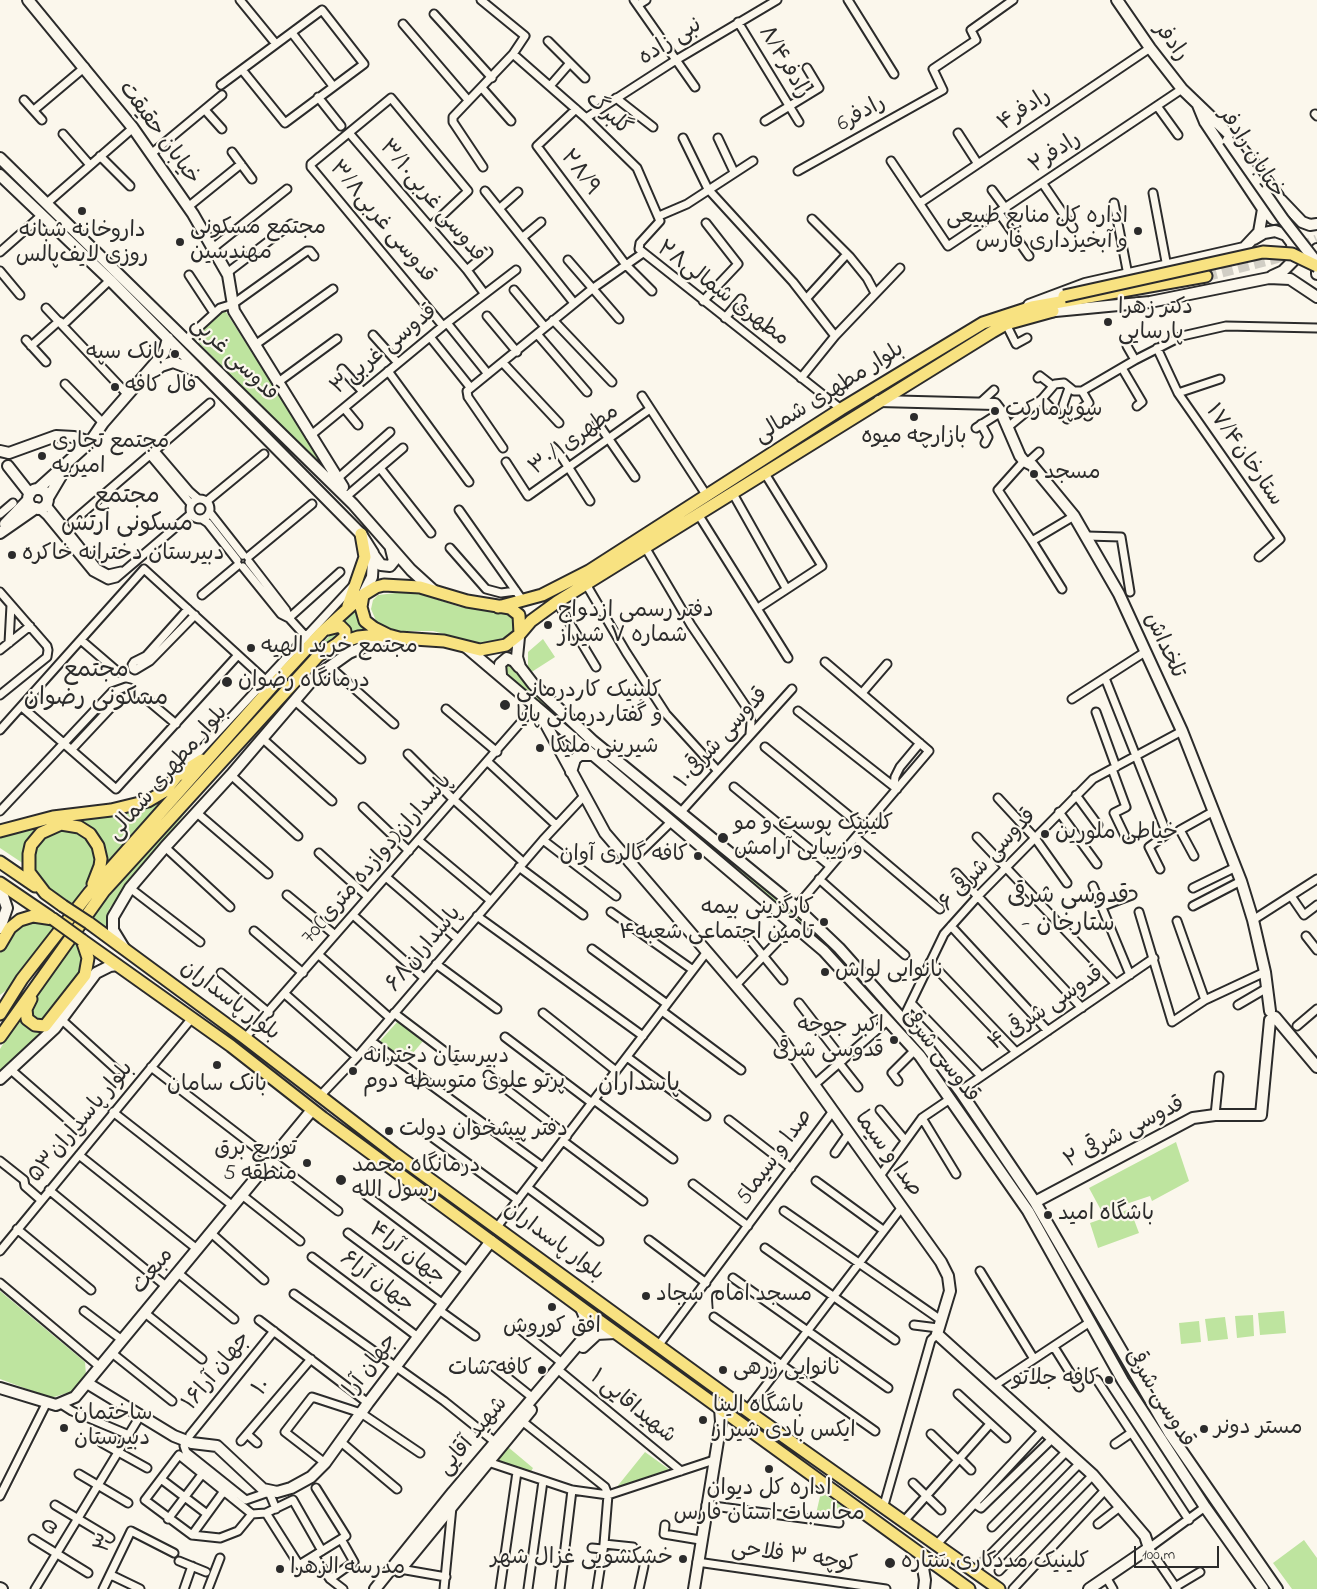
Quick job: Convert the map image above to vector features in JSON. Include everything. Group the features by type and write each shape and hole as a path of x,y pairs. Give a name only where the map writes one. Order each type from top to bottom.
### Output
{"main road":[{"name":"خیابان حقیقت","path":"28,0 85,67 133,128 188,207 227,273 234,310 277,383 350,499"},
{"name":"رادفر","path":"1117,0 1150,48 1182,89 1198,105"},
{"path":"1198,105 1228,140 1317,264"},
{"name":"خیابان رادفر","path":"1198,105 1232,138 1278,196 1282,213 1280,218 1273,219 1263,209 1205,122 1198,105"},
{"name":"قدوسی غربی","path":"1,162 47,203 102,265 110,280 361,534 373,553"},
{"name":"قدوسی غربی","path":"0,175 42,215 102,265 186,340 350,499 421,580 435,592"},
{"path":"1278,196 1295,218 1305,224 1317,224"},
{"path":"1044,312 1150,302 1268,278 1283,272 1293,261 1292,243 1287,220 1278,196"},
{"path":"1249,244 1258,232 1263,209"},
{"path":"1016,311 1068,289 1228,254 1270,231 1286,235 1292,243"},
{"path":"1317,249 1317,274"},
{"path":"1016,311 1064,296 1263,252 1292,254 1317,264"},
{"path":"1268,278 1290,279 1317,297"},
{"name":"بلوار مطهرى شمالى","path":"467,648 480,650 506,645 519,635 531,621 554,604 764,472 1006,324 1044,312 1207,279 1016,311 983,323 841,409 589,571 542,595 498,607"},
{"path":"0,532 32,494 90,442 103,423 164,353 168,338"},
{"path":"136,386 140,386 166,363 179,363 203,373"},
{"path":"903,386 903,393 912,402"},
{"path":"879,401 981,402 995,404 1001,412"},
{"name":"تلخداش","path":"1001,412 1015,449 1025,462 1032,465 1074,516 1087,536 1119,594 1182,731 1241,881 1253,920 1265,972 1271,1016"},
{"path":"0,451 9,453 56,436 74,437 90,442"},
{"path":"0,532 42,504 69,462"},
{"path":"8,466 32,494 31,505 42,504"},
{"path":"32,494 44,492 42,504"},
{"path":"347,610 359,580 365,558 361,534"},
{"path":"373,553 381,565 390,566 394,561 390,545"},
{"path":"373,553 372,576 363,595 361,607 365,621 374,628 395,638"},
{"path":"363,595 376,587 395,585 420,587 466,601 516,611 521,622 517,651 520,668"},
{"name":"بلوار مطهری شمالی","path":"89,893 212,754 269,684 309,640 322,632 363,595"},
{"path":"542,595 543,603 554,604"},
{"path":"322,632 333,627 343,628 345,637 337,644"},
{"name":"بلوار مطهری شمالی","path":"44,974 104,891 302,671 318,656 337,644 367,635 444,641 467,648"},
{"path":"125,949 113,930 112,917 130,888 165,847 231,775 314,678 329,666 364,646 395,638"},
{"name":"قدوسی شرقی","path":"467,648 501,675 592,755 796,907 833,942 903,1020 960,1091 1035,1202 1086,1286 1170,1434 1277,1589"},
{"path":"501,675 500,664 507,658 514,661 520,668"},
{"name":"قدوسی شرقی","path":"520,668 533,684 593,741 824,950 915,1050 1028,1211 1123,1381 1205,1507 1263,1589"},
{"name":"صدا و سیما","path":"536,705 604,833 780,1037 941,1262 948,1276 950,1291 939,1328"},
{"path":"0,832 53,817 137,805 157,796 177,776 212,754"},
{"path":"571,772 576,759 580,755 592,755"},
{"path":"0,999 6,996 22,978 89,893 100,866 98,846 94,838 85,830 70,824 60,824 41,833 31,845 29,872 44,893"},
{"path":"0,862 44,893"},
{"path":"0,885 7,908 0,928"},
{"name":"بلوار پاسداران","path":"0,885 33,905 243,1054 312,1110 921,1556 969,1589"},
{"name":"بلوار پاسداران","path":"44,893 125,949 245,1038 319,1097 658,1346 837,1474 884,1505 999,1589"},
{"path":"0,945 10,928 20,920 33,916 53,919"},
{"path":"44,974 26,1015 32,1024 40,1027 48,1024 85,975 88,958 82,940"},
{"path":"824,950 833,942"},
{"path":"0,1079 62,1020 96,973 110,966 117,965"},
{"path":"0,1037 44,974"},
{"path":"0,1014 22,978"},
{"path":"1271,1016 1317,1067"},
{"name":"قدوسی شرقی ۲","path":"1035,1202 1193,1118 1216,1115 1261,1115 1271,1016"},
{"name":"مبعث","path":"61,1404 75,1398 312,1110"},
{"name":"جهان آرا","path":"269,1492 277,1492 302,1483 326,1463 394,1367 491,1241"},
{"path":"1074,1292 1086,1286"},
{"path":"581,1307 588,1322 590,1334 615,1332"},
{"path":"939,1328 995,1385 1093,1475 1145,1536 1149,1548 1089,1589"},
{"name":"شهید آقایی","path":"384,1589 590,1334"},
{"name":"شهید آقایی","path":"375,1589 495,1442 533,1398 563,1368"},
{"path":"87,1383 140,1416 187,1437 217,1446 263,1489 269,1492"},
{"path":"0,1388 56,1405 61,1404"},
{"path":"694,1589 700,1540 721,1422 720,1408"},
{"path":"721,1422 727,1419 735,1420"},
{"path":"828,1487 837,1474"},
{"path":"921,1556 924,1585"},
{"path":"924,1585 939,1568"}],"street":[{"path":"240,0 276,44"},
{"path":"481,0 525,36 513,54 492,78 453,117 453,122 482,167"},
{"path":"646,0 636,3 695,87"},
{"name":"نبی زاده","path":"586,118 676,60 777,0"},
{"path":"848,0 894,74"},
{"name":"6رادفر","path":"798,171 944,90 933,68 976,40 971,30 1013,0"},
{"path":"221,85 322,10 364,64 285,123 243,70"},
{"path":"434,14 492,78"},
{"name":"رادفر۸/۴","path":"738,22 799,122"},
{"path":"403,24 468,100"},
{"path":"292,33 334,86"},
{"path":"548,41 585,78"},
{"name":"رادفر۴","path":"920,203 1150,48"},
{"name":"گلبرگ","path":"513,54 586,118 637,168 659,216"},
{"path":"550,86 570,63"},
{"path":"34,110 85,67"},
{"path":"765,121 819,88 807,68"},
{"path":"482,88 512,121"},
{"name":"رادفر۲","path":"920,203 948,246 1182,89"},
{"path":"151,154 222,95"},
{"path":"318,97 341,126"},
{"path":"350,134 391,98 468,191 430,227"},
{"path":"616,98 653,127"},
{"path":"24,100 42,120"},
{"path":"1157,106 1178,135"},
{"name":"۲۸/۹","path":"576,109 537,146 626,265"},
{"path":"205,110 222,129"},
{"path":"47,203 133,128"},
{"path":"958,133 978,164"},
{"path":"63,134 90,165"},
{"name":"قدوسی غربی۳/۸","path":"350,134 311,166 488,374"},
{"name":"قدوسی غربی۳/۱۰","path":"350,134 467,270 484,293"},
{"path":"683,138 708,188 719,198 806,298 835,336"},
{"path":"718,138 734,172"},
{"path":"232,152 252,180"},
{"path":"100,156 130,186"},
{"path":"643,253 639,249 640,243 660,221 659,216 687,204 708,188 753,161"},
{"path":"891,161 920,203"},
{"path":"188,207 241,164"},
{"path":"1043,184 1073,228"},
{"path":"213,248 287,189"},
{"path":"992,190 1002,211 1029,256"},
{"path":"485,191 574,303"},
{"path":"500,208 518,192"},
{"path":"1153,192 1167,267"},
{"path":"1114,203 1128,275"},
{"path":"0,252 42,215"},
{"path":"812,219 847,254 867,278 875,293"},
{"path":"523,237 540,222"},
{"path":"703,301 738,264 706,223"},
{"path":"227,273 291,224"},
{"path":"186,340 220,308 233,304 307,251 310,251 314,256"},
{"path":"467,270 488,252"},
{"name":"مطهرى شمالى۲۸","path":"470,388 517,352 574,303 643,253 841,409"},
{"path":"806,298 847,254"},
{"path":"568,260 619,319"},
{"path":"626,265 652,291"},
{"path":"801,378 835,336 900,268"},
{"name":"قدوسی غربی۳","path":"310,436 445,324 516,270"},
{"path":"0,271 20,294"},
{"path":"189,275 214,313"},
{"path":"59,321 64,324 110,280"},
{"path":"255,345 333,289"},
{"path":"514,290 545,327"},
{"path":"725,318 741,299"},
{"path":"46,308 83,344 128,395"},
{"path":"487,316 517,352"},
{"path":"553,320 612,382"},
{"path":"46,362 29,343 59,321"},
{"path":"1006,324 1016,344 1027,338"},
{"path":"1008,427 1058,383 1064,383 1074,391 1082,391 1135,360 1182,336 1226,326 1317,328"},
{"path":"537,334 587,392"},
{"path":"374,335 398,363"},
{"path":"430,337 470,388 467,391 468,397 503,448"},
{"path":"277,383 337,339"},
{"path":"1127,346 1135,360"},
{"name":"ستارخان۱۷/۴","path":"1157,348 1178,393 1280,539 1259,557"},
{"path":"503,363 560,423"},
{"path":"1122,368 1142,402 1137,406"},
{"path":"342,369 363,392"},
{"path":"388,371 469,482"},
{"path":"1038,378 1040,376 1053,386"},
{"name":"ستارخان۱۷/۴","path":"1178,393 1220,379"},
{"path":"65,384 103,423"},
{"path":"1067,419 1063,404 1069,388"},
{"path":"981,402 994,390"},
{"path":"1082,391 1090,404 1083,407 1088,416"},
{"path":"642,396 707,496"},
{"path":"1042,399 1050,407"},
{"path":"72,522 210,403"},
{"path":"344,408 358,425"},
{"name":"مطهری۳۰/۱","path":"506,462 528,496 650,409"},
{"path":"986,443 988,437 978,426 1001,412"},
{"path":"597,422 635,477"},
{"path":"337,479 390,432"},
{"path":"350,499 380,468 403,448"},
{"path":"558,451 590,501"},
{"path":"1040,452 1025,462 998,490 1062,589"},
{"path":"152,453 198,499 207,501"},
{"path":"152,453 191,504 191,514"},
{"path":"207,501 264,454"},
{"path":"380,468 431,534"},
{"path":"758,608 822,566 764,472"},
{"path":"732,492 786,588"},
{"path":"191,504 198,499"},
{"path":"207,501 210,513 243,561"},
{"path":"0,514 13,502"},
{"path":"42,504 48,516 101,578 108,580 116,578 191,514"},
{"path":"202,595 312,504"},
{"path":"459,510 523,601"},
{"path":"202,519 210,513"},
{"path":"191,514 208,523 286,610 289,618 309,640 359,580"},
{"path":"698,514 788,658"},
{"path":"1032,541 1074,516"},
{"path":"1087,536 1121,536 1130,592"},
{"path":"645,547 691,625 747,708 751,722 750,734"},
{"path":"450,548 483,588 501,593 516,591"},
{"path":"0,730 82,641 144,569 269,684 177,776"},
{"path":"289,618 340,572"},
{"path":"586,584 626,652 666,714 717,770"},
{"path":"0,592 47,646 48,654 0,695"},
{"path":"554,604 596,667"},
{"path":"9,643 11,605"},
{"path":"188,609 146,656 134,662 132,665 133,669 135,670 150,661 195,615"},
{"path":"0,650 30,626"},
{"path":"82,641 118,672"},
{"path":"1072,699 1145,652"},
{"path":"22,707 116,789 238,655"},
{"path":"796,907 856,838 895,788 929,751 825,662"},
{"path":"862,693 887,664"},
{"path":"329,666 394,724"},
{"path":"1105,678 1167,834 1149,847 1160,870"},
{"path":"0,811 112,692 126,687 130,688 130,696 117,701 72,749"},
{"name":"قدوسی شرقی۱۰","path":"629,863 676,817 792,689"},
{"path":"145,698 176,724"},
{"path":"294,700 360,759"},
{"name":"70پاسداران(دوازده متری)","path":"245,1038 269,1013 536,705"},
{"path":"446,709 497,752"},
{"path":"798,711 895,788"},
{"path":"1096,712 1126,807 1114,813 1125,836"},
{"name":"قدوسی شرقی ۶","path":"903,1020 930,962 951,926 1059,812 1093,779 1182,731"},
{"path":"263,738 332,801"},
{"path":"895,788 895,777 900,767 920,742"},
{"path":"765,747 864,828"},
{"path":"408,754 453,799 488,830 521,865 583,915"},
{"path":"488,762 556,825"},
{"path":"231,775 298,836"},
{"path":"734,787 830,866"},
{"path":"1076,795 1098,825"},
{"name":"پاسداران۶۸","path":"319,1097 357,1057 490,900 584,796"},
{"path":"998,798 1035,838 1067,883"},
{"path":"363,807 409,851"},
{"path":"1194,856 1180,830 1214,811"},
{"path":"1059,812 1097,864"},
{"path":"197,813 268,874"},
{"path":"977,837 1116,984"},
{"path":"856,838 940,909"},
{"path":"418,840 490,900"},
{"path":"543,840 616,896"},
{"path":"165,847 230,907"},
{"path":"319,853 368,897"},
{"path":"1193,888 1236,867"},
{"path":"956,873 979,895 1082,1008"},
{"path":"386,877 458,939"},
{"path":"1253,920 1317,878"},
{"path":"819,879 905,955"},
{"path":"1193,906 1241,881"},
{"path":"1093,886 1103,906 1130,975"},
{"path":"130,888 200,942"},
{"path":"287,895 335,935"},
{"path":"1103,906 1132,895"},
{"path":"1291,896 1304,915 1317,905"},
{"path":"611,912 693,970"},
{"path":"1139,912 1172,1022 1205,1000 1265,972"},
{"path":"353,915 424,978"},
{"path":"477,916 643,1036"},
{"path":"1177,920 1205,1000"},
{"path":"735,986 794,924"},
{"path":"951,926 1048,1031"},
{"path":"254,931 303,974"},
{"path":"747,936 783,980"},
{"path":"1306,936 1317,950"},
{"path":"592,949 667,1004"},
{"path":"498,1227 706,953"},
{"path":"319,955 392,1016 456,1060"},
{"name":"قدوسی شرقی ۴","path":"960,1091 1154,958"},
{"path":"930,962 1016,1052"},
{"path":"436,964 497,1009"},
{"path":"221,974 269,1013"},
{"path":"1238,1005 1267,988"},
{"path":"285,994 357,1057"},
{"path":"799,1003 858,1087"},
{"path":"912,1004 981,1076"},
{"path":"1297,1026 1317,1009"},
{"path":"662,1011 741,1070"},
{"path":"543,1014 616,1071"},
{"name":"بلوار پاسداران۵۳","path":"0,1251 192,1018"},
{"path":"62,1020 117,1070"},
{"path":"814,1085 887,1021"},
{"path":"505,1037 673,1159"},
{"path":"371,1041 543,1167"},
{"path":"898,1081 892,1073 915,1050"},
{"path":"627,1057 706,1116"},
{"path":"151,1067 338,1211"},
{"path":"10,1069 81,1131"},
{"path":"488,1075 643,1201"},
{"path":"1216,1115 1219,1076"},
{"path":"880,1176 904,1139 922,1118 950,1100"},
{"path":"880,1110 904,1139"},
{"name":"5صدا و سیما","path":"658,1346 833,1111"},
{"path":"114,1112 233,1206"},
{"path":"922,1118 956,1174"},
{"path":"729,1120 791,1168"},
{"path":"425,1132 518,1200"},
{"path":"835,1153 849,1133"},
{"path":"80,1155 197,1250"},
{"path":"0,1161 24,1180 25,1186 41,1200"},
{"path":"816,1181 883,1230"},
{"path":"693,1184 748,1226"},
{"path":"528,1188 599,1241"},
{"path":"49,1190 167,1286"},
{"path":"242,1195 300,1241"},
{"path":"366,1195 467,1271"},
{"path":"747,1410 902,1207"},
{"path":"784,1211 900,1292 939,1328"},
{"path":"17,1229 91,1290"},
{"name":"جهان آرا۴","path":"348,1233 475,1336"},
{"path":"211,1234 264,1280"},
{"path":"649,1240 706,1282"},
{"path":"764,1248 895,1340"},
{"name":"جهان آرا۶","path":"312,1257 418,1337"},
{"path":"980,1272 1034,1359"},
{"path":"178,1273 234,1319"},
{"path":"733,1278 888,1388"},
{"path":"0,1283 100,1367"},
{"path":"294,1294 444,1401 495,1442"},
{"path":"84,1311 122,1340"},
{"path":"145,1313 202,1359"},
{"path":"714,1317 875,1431"},
{"path":"259,1320 368,1403"},
{"path":"995,1385 1090,1322"},
{"path":"914,1325 939,1328"},
{"name":"۱ شهیداقایی","path":"517,1327 681,1471"},
{"path":"884,1505 931,1340 939,1328"},
{"name":"جهان آرا۱۶","path":"187,1437 274,1331"},
{"path":"1054,1347 1079,1387"},
{"path":"112,1353 172,1401"},
{"name":"۱۰","path":"241,1441 311,1358"},
{"path":"493,1366 533,1398"},
{"path":"1097,1380 1190,1520"},
{"path":"958,1394 1006,1438"},
{"path":"326,1463 285,1432 312,1397 361,1413 420,1454"},
{"path":"0,1496 47,1402"},
{"path":"61,1404 72,1411 129,1435"},
{"name":"۵","path":"35,1589 140,1416"},
{"path":"522,1420 605,1487 608,1495 604,1547 597,1589"},
{"path":"904,1521 990,1424"},
{"path":"978,1506 991,1486 1043,1430"},
{"path":"1115,1444 1131,1433"},
{"path":"247,1434 257,1443"},
{"path":"931,1434 970,1470"},
{"name":"جهان آرا","path":"187,1437 184,1446 186,1452 246,1500 269,1492"},
{"path":"937,1544 1053,1438"},
{"path":"341,1442 397,1489"},
{"path":"102,1443 147,1468"},
{"path":"992,1527 1067,1451"},
{"path":"252,1514 238,1531 220,1538 192,1535 168,1519 145,1500 179,1454 252,1514 266,1514 293,1500 322,1551"},
{"path":"488,1462 572,1490 608,1495 714,1460"},
{"path":"980,1566 1080,1463"},
{"path":"500,1589 516,1472"},
{"path":"168,1519 203,1473"},
{"path":"79,1474 128,1502"},
{"path":"998,1571 1093,1475"},
{"path":"161,1479 207,1514"},
{"path":"528,1589 543,1481"},
{"path":"913,1483 940,1510"},
{"path":"266,1514 299,1565 346,1536 316,1488"},
{"path":"1013,1589 1106,1489"},
{"path":"560,1589 572,1490"},
{"path":"192,1535 224,1491"},
{"path":"269,1492 276,1509"},
{"path":"55,1505 110,1538"},
{"path":"706,1506 839,1523"},
{"path":"1098,1524 1120,1506"},
{"path":"444,1589 452,1507"},
{"path":"1200,1572 1176,1588 1149,1548 1190,1520 1205,1507"},
{"path":"665,1525 664,1534 700,1540"},
{"name":"۳","path":"103,1589 131,1531 174,1554"},
{"path":"33,1539 88,1573"},
{"path":"330,1579 354,1562 341,1539"},
{"path":"592,1548 633,1547"},
{"path":"314,1556 330,1579 343,1589"},
{"path":"208,1589 220,1558"},
{"path":"179,1561 206,1572"},
{"name":"کوچه ۳ فلاحی","path":"697,1562 886,1589"},
{"path":"184,1589 192,1566"},
{"path":"639,1589 644,1566"},
{"path":"400,1569 446,1577"},
{"path":"111,1574 140,1589"},
{"path":"1106,1577 1113,1589"}],"green space":[{"path":"222,311 226,312 325,467 319,464 194,338"},
{"path":"405,592 420,594 460,607 505,611 514,617 513,630 505,637 492,642 479,643 433,631 398,631 377,623 371,609 373,600 378,595"},
{"path":"355,608 364,631 351,636 339,623"},
{"path":"335,631 343,633 137,846 311,653"},
{"path":"543,639 555,657 530,673 528,652"},
{"path":"507,661 541,699 635,780 633,781 602,758 546,707 505,675 502,665"},
{"path":"185,777 102,872 96,834 46,826 27,866 0,848 0,835 49,822 110,815 143,808 161,799"},
{"path":"206,787 109,909 108,929 92,917 132,869"},
{"path":"644,789 789,909 824,941 691,832 642,790"},
{"path":"62,829 81,833 91,842 96,852 96,865 73,904 49,888 37,877 33,869 35,848 47,834"},
{"path":"38,919 56,928 8,989 0,995 0,953 20,924"},
{"path":"72,941 79,947 82,955 81,971 48,1019 39,1023 31,1016 31,1007"},
{"path":"836,954 933,1060 1037,1213 1075,1287 1001,1164 933,1064 833,957"},
{"path":"21,1013 22,1021 29,1029 38,1032 49,1030 0,1073 0,1049"},
{"path":"398,1021 424,1040 406,1061 380,1041"},
{"path":"1176,1142 1189,1181 1152,1201 1150,1196 1102,1212 1089,1188"},
{"path":"1130,1209 1139,1233 1098,1248 1090,1223"},
{"path":"0,1291 85,1362 86,1375 73,1391 51,1398 0,1379"},
{"path":"1080,1295 1133,1385 1200,1487 1271,1589 1268,1589 1264,1584 1169,1445 1120,1368"},
{"path":"1284,1311 1286,1333 1260,1335 1258,1313"},
{"path":"1253,1315 1254,1336 1237,1338 1235,1316"},
{"path":"1225,1317 1228,1339 1208,1341 1205,1319"},
{"path":"1199,1321 1201,1342 1181,1344 1179,1323"},
{"path":"508,1447 533,1468 530,1473 496,1460"},
{"path":"645,1452 670,1470 616,1488"},
{"path":"821,1492 848,1510 842,1519 816,1514"},
{"path":"1304,1540 1317,1558 1317,1589 1292,1589 1273,1563"}],"tunnel":[{"path":"1206,276 1276,258 1317,240"}],"place":[{"name":"داروخانه شبانه روزی لایف‌پالس","path":"82,211"},
{"name":"اداره کل منابع طبیعى و آبخیزدارى فارس","path":"1138,231"},
{"name":"مجتمع مسکونی مهندسین","path":"180,242"},
{"name":"دکتر زهرا پارسایی","path":"1108,322"},
{"name":"بانک سپه","path":"175,354"},
{"name":"فال کافه","path":"115,387"},
{"name":"سوپرمارکت","path":"995,411"},
{"name":"بازارچه میوه","path":"914,417"},
{"name":"مجتمع تجاری امیریه","path":"42,456"},
{"name":"مسجد","path":"1034,474"},
{"name":"دبیرستان دخترانه خاکره","path":"12,555"},
{"name":"دفتر رسمی ازدواج شماره ۷ شیراز","path":"548,625"},
{"name":"مجتمع خرید الهیه","path":"251,648"},
{"name":"درمانگاه رضوان","path":"227,682"},
{"name":"کلینیک کاردرمانی و گفتاردرمانی پایا","path":"505,705"},
{"name":"شیرینى ملیکا","path":"540,748"},
{"name":"خیاطی ملورین","path":"1045,834"},
{"name":"کلینیک پوست و مو و زیبایی آرامش","path":"723,838"},
{"name":"کافه گالری آوان","path":"698,856"},
{"name":"کارگزینی بیمه تامین اجتماعی شعبه۴","path":"824,922"},
{"name":"نانوایی لواش","path":"825,972"},
{"name":"اکبر جوجه قدوسی شرقی","path":"894,1040"},
{"name":"بانک سامان","path":"217,1065"},
{"name":"دبیرستان دخترانه پرتو علوی متوسطه دوم","path":"353,1071"},
{"name":"دفتر پیشخوان دولت","path":"389,1131"},
{"name":"توزیع برق منطقه 5","path":"307,1163"},
{"name":"درمانگاه محمد رسول الله","path":"341,1180"},
{"name":"باشگاه امید","path":"1048,1215"},
{"name":"مسجد امام سجاد","path":"646,1296"},
{"name":"افق کوروش","path":"552,1307"},
{"name":"کافه شات","path":"542,1370"},
{"name":"نانوایی زرهی","path":"723,1370"},
{"name":"کافه جلاتو","path":"1109,1380"},
{"name":"باشگاه الینا ایکس بادی شیراز","path":"703,1420"},
{"name":"ساختمان دبیرستان","path":"64,1428"},
{"name":"مستر دونر","path":"1204,1429"},
{"name":"اداره کل دیوان محاسبات استان فارس","path":"769,1469"},
{"name":"خشکشویی غزال شهر","path":"683,1559"},
{"name":"کلینیک مددکاری سَتاره","path":"890,1563"},
{"name":"مدرسه الزهرا","path":"280,1569"}],"district":[{"name":"مجتمع مسکونی ارتش","path":"127,512"},
{"name":"مجتمع مسکونی رضوان","path":"96,686"},
{"name":"قدوسی شرقی - ستارخان","path":"1068,912"},
{"name":"پاسداران","path":"639,1086"}]}
